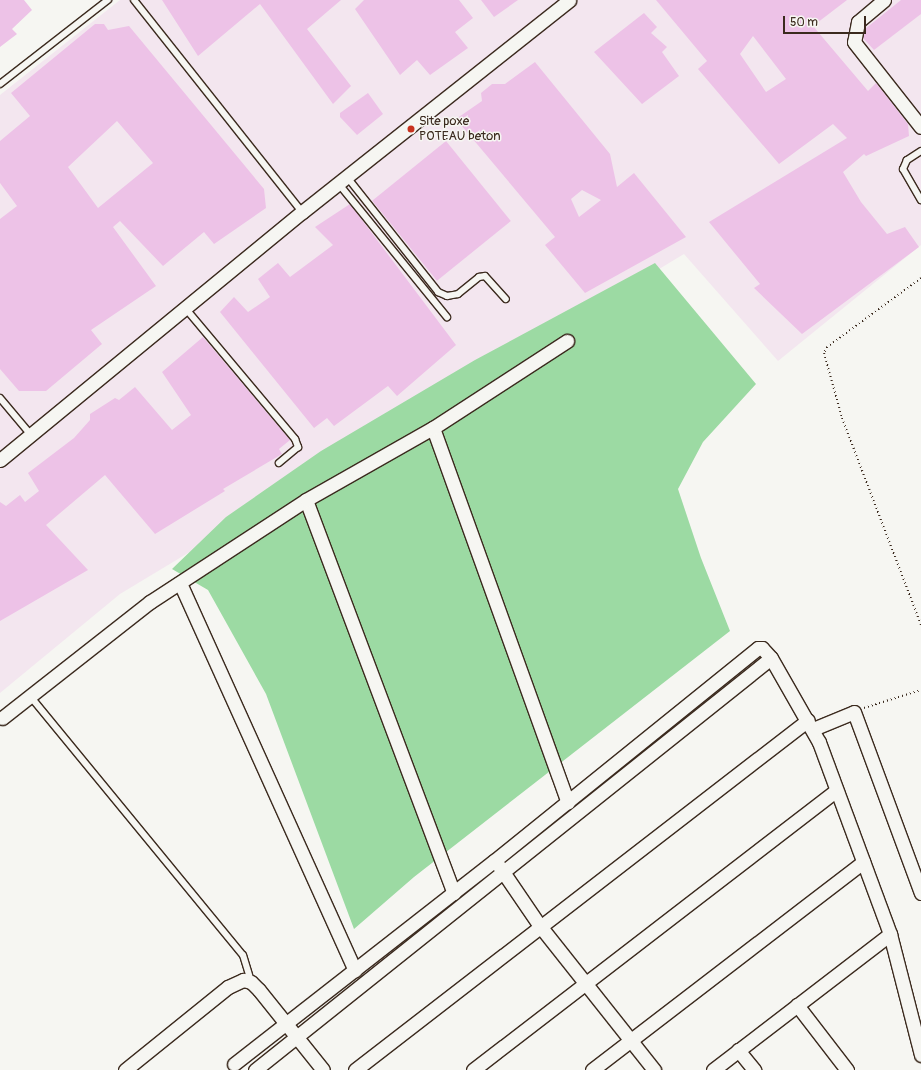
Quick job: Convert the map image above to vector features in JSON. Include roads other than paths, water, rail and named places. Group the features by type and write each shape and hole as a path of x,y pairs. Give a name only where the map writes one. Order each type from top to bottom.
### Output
{"street":[{"path":"0,460 186,309 302,212 569,0"},
{"path":"884,0 858,22 854,42 921,127"},
{"path":"2,718 150,602 306,500 433,428 567,341"},
{"path":"433,428 568,802"},
{"path":"306,500 454,893"},
{"path":"180,583 354,970"},
{"path":"234,1064 454,893 568,802 753,650 762,648 771,658 810,725 836,790 890,934 921,1055"},
{"path":"255,1070 771,658"},
{"path":"354,1070 540,926 810,725 854,712 921,893"},
{"path":"473,1070 836,790"},
{"path":"494,861 540,926 587,983 654,1070"},
{"path":"592,1070 863,862"},
{"path":"713,1070 890,934"},
{"path":"125,1070 236,982 251,982 284,1025 323,1070"},
{"path":"797,1004 847,1070"},
{"path":"738,1050 754,1070"}],"lane":[{"path":"0,84 108,0"},
{"path":"134,0 302,212"},
{"path":"921,151 907,160 903,169 921,200"},
{"path":"343,180 438,292 447,296 458,294 479,276 485,276 506,299"},
{"path":"343,180 447,317"},
{"path":"186,309 295,439 298,447 279,463"},
{"path":"0,398 31,435"},
{"path":"30,696 243,955 251,982"}],"place":[{"name":"Site poxe POTEAU beton","path":"411,129"}]}
